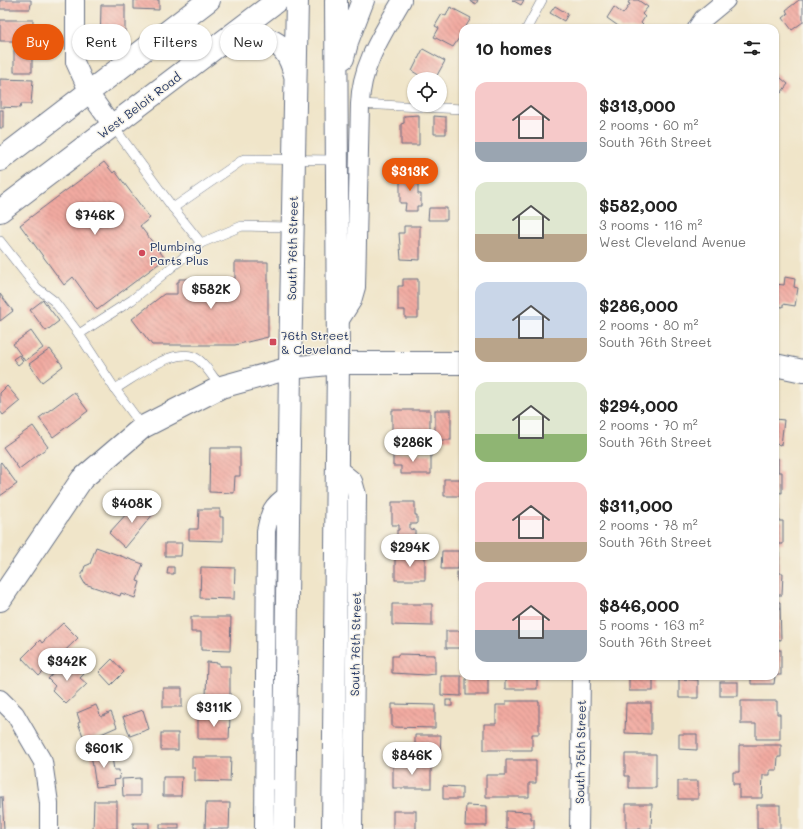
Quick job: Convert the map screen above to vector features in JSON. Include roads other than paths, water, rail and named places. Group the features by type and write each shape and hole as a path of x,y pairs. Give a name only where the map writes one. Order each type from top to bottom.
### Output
{"main road":[{"path":"0,160 89,93 187,11 209,0"},
{"name":"West Beloit Road","path":"247,24 278,0"},
{"name":"South 76th Street","path":"284,829 292,227 297,0"},
{"name":"South 76th Street","path":"333,829 338,363 336,0"},
{"path":"336,82 348,39 363,0"},
{"name":"West Beloit Road","path":"0,211 112,124 220,44"},
{"path":"277,45 287,52 295,78"},
{"path":"0,600 82,479 143,427 220,387 290,368 338,363 459,363"},
{"path":"779,367 803,371"}],"street":[{"path":"75,0 75,62 89,93 112,124"},
{"path":"338,323 352,301 356,287 360,98 362,79 374,48 402,0"},
{"path":"700,24 703,19 726,0"},
{"name":"South 76th Street","path":"337,468 353,481 357,494 353,829"},
{"path":"264,829 266,531 270,512 277,502 288,495"},
{"name":"South 75th Street","path":"579,829 581,680"},
{"path":"0,699 15,714 43,762 49,803 49,829"}],"lane":[{"path":"529,24 542,0"},
{"path":"360,98 459,109"},
{"path":"112,124 173,208 201,242"},
{"path":"173,208 244,159 337,160"},
{"path":"79,334 132,300 201,242 242,226 292,227"},
{"path":"0,241 37,288 54,301 79,334 115,389 143,427"},
{"path":"115,389 165,359 182,355 194,357 200,362 220,387"}],"place":[{"name":"Plumbing Parts Plus","path":"142,253"},
{"name":"76th Street & Cleveland","path":"273,342"}]}
